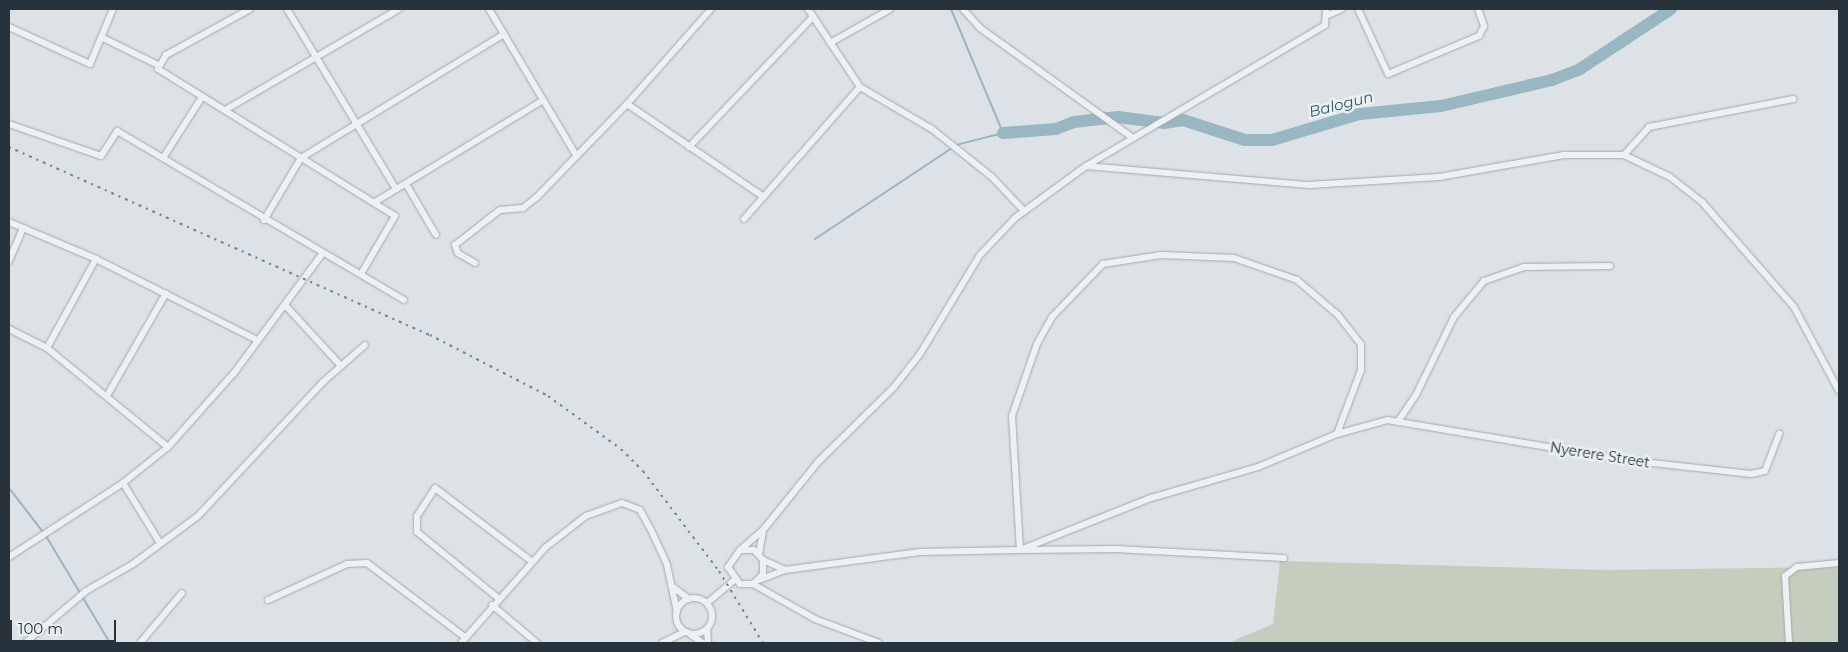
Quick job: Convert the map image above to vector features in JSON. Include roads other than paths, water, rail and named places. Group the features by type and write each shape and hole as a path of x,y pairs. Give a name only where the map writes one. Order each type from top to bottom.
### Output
{"street":[{"path":"9,27 84,64 93,61 113,9"},
{"path":"158,65 166,55 250,9"},
{"path":"287,9 396,189"},
{"path":"227,109 399,9"},
{"path":"489,9 542,101 576,155"},
{"path":"475,263 458,253 455,246 500,210 523,208 627,104 711,9"},
{"path":"808,9 860,87 945,140 992,176 1024,211"},
{"path":"830,43 890,9"},
{"path":"962,9 980,28 1133,138"},
{"path":"734,580 728,567 740,550 763,530 818,462 894,387 920,354 980,255 1024,211 1086,166 1325,25 1326,9"},
{"path":"1326,16 1342,9"},
{"path":"1358,9 1388,74 1479,36 1484,26 1478,9"},
{"path":"689,146 813,17"},
{"path":"264,220 302,158 355,123 504,34"},
{"path":"103,38 158,65 162,72 202,97 227,109 395,216 361,274"},
{"path":"744,219 761,195 860,87"},
{"path":"163,158 202,97"},
{"path":"1624,155 1649,127 1793,99"},
{"path":"375,202 542,101"},
{"path":"627,104 761,195"},
{"path":"9,124 101,156 117,131 264,220 404,300"},
{"path":"1086,166 1310,185 1439,177 1564,155 1624,155 1670,177 1702,202 1794,307 1839,391"},
{"path":"406,184 436,235"},
{"path":"9,222 96,259 257,340"},
{"path":"9,261 23,228"},
{"path":"9,557 46,531 123,483 168,447 285,305 322,254"},
{"path":"1020,550 1012,431 1017,394 1052,317 1103,264 1162,255 1226,257 1297,280 1338,315 1364,355 1337,434"},
{"path":"47,348 96,259"},
{"path":"1020,550 1151,498 1258,467 1337,434 1399,420 1416,396 1454,317 1484,281 1524,267 1610,266"},
{"path":"108,394 166,293"},
{"path":"285,305 341,366"},
{"path":"9,329 47,348 108,394 168,447"},
{"path":"25,643 86,591 160,543 222,494 341,366 365,345"},
{"name":"Nyerere Street","path":"1399,420 1456,434 1516,440 1626,460 1751,474 1765,471 1779,434"},
{"path":"123,483 160,543"},
{"path":"498,598 417,532 416,516 435,488 531,561"},
{"path":"268,600 347,564 367,563 463,640 531,561 586,516 628,502 646,520 674,587 679,626 703,643"},
{"path":"756,582 761,557 763,530"},
{"path":"756,582 785,570 920,552 1120,549 1284,558"},
{"path":"740,550 761,557 785,570"},
{"path":"1789,643 1785,576 1797,567 1839,563"},
{"path":"707,604 734,580 756,582 815,619 879,643"},
{"path":"674,587 689,599 707,604"},
{"path":"140,643 182,593"},
{"path":"677,612 689,599"},
{"path":"707,604 712,616 707,629 708,643"},
{"path":"492,605 537,643"},
{"path":"662,643 688,633 707,629"}],"waterway":[{"path":"951,9 1003,133 956,145"},
{"name":"Balogun","path":"1003,133 1056,129 1074,122 1118,117 1164,123 1183,120 1245,140 1272,140 1360,114 1441,106 1552,80 1580,69 1671,9"},
{"path":"815,239 952,148"},
{"path":"9,488 43,532"},
{"path":"46,536 110,643"}],"railway":[{"path":"9,147 430,335 548,396 621,449 643,471 719,571 763,643"}]}
